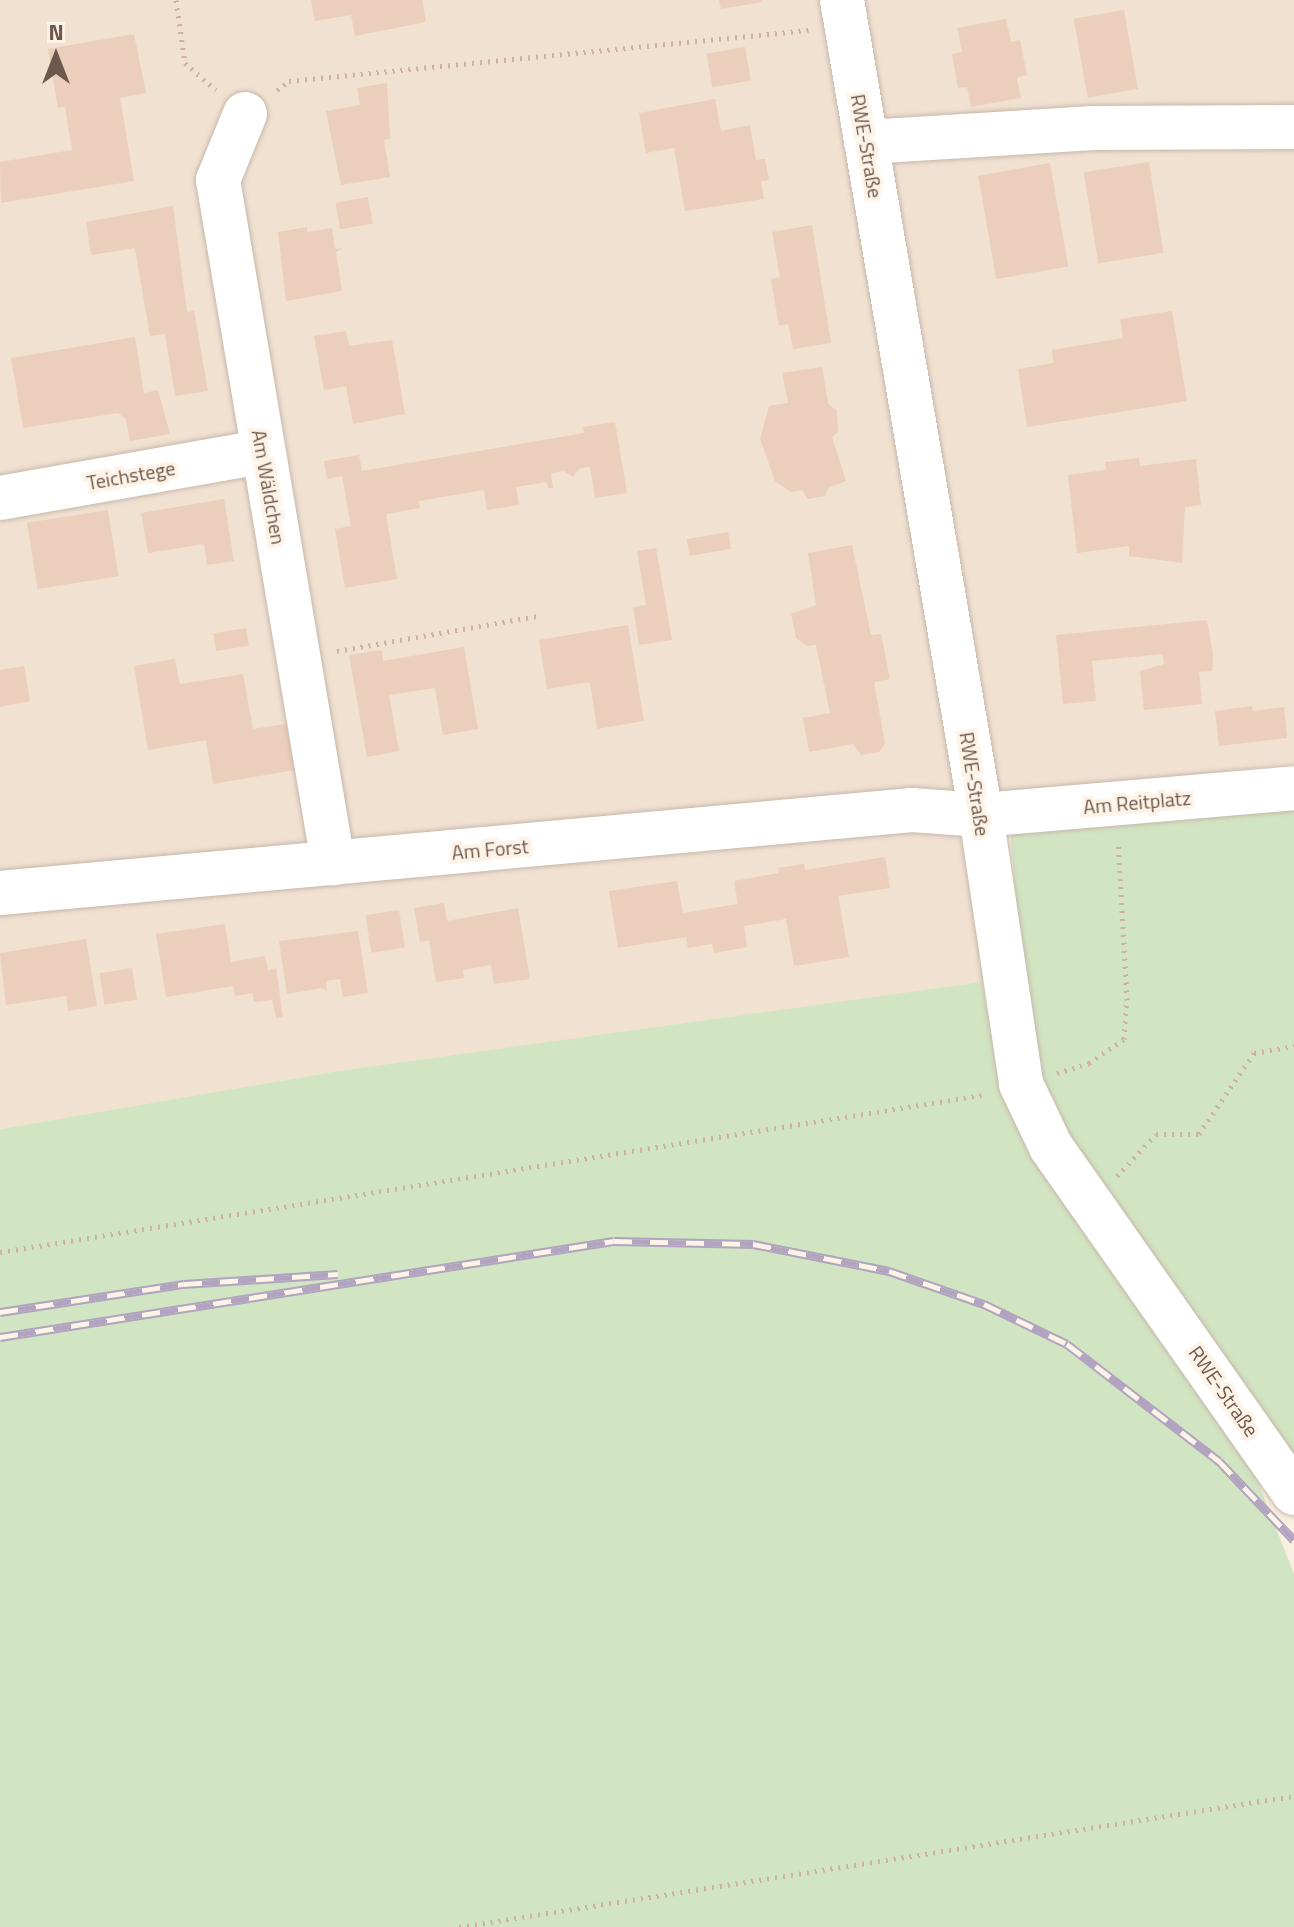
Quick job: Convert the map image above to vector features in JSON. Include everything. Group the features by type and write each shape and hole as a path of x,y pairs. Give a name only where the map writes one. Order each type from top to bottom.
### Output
{"street":[{"name":"RWE-Straße","path":"844,13 981,815 1021,1084 1051,1147 1294,1493"},
{"name":"Am Wäldchen","path":"245,114 218,180 262,452 301,658 333,863"},
{"path":"866,142 1094,128 1294,127"},
{"name":"Teichstege","path":"0,498 262,452"},
{"name":"Am Reitplatz","path":"981,815 1294,788"},
{"name":"Am Forst","path":"0,893 912,810 981,815"}],"path":[{"path":"176,0 185,63 245,114 289,81 844,13"},
{"path":"301,658 537,616"},
{"path":"0,1252 972,1098 1089,1063 1124,1039 1127,1000 1116,804"},
{"path":"1093,1203 1156,1134 1199,1134 1254,1053 1294,1046"},
{"path":"459,1927 1294,1796"}],"shaded area":[{"path":"0,0 1294,0 1294,764 1000,795 1023,977 338,1071 0,1129"}],"green space":[{"path":"1294,806 1294,1472 1109,1201 1044,1093 1023,977 1010,832"},
{"path":"982,982 1003,1077 1251,1464 1294,1574 1294,1927 0,1927 0,1129 338,1071"}],"building":[{"path":"311,0 422,0 426,22 355,36 351,15 315,21"},
{"path":"719,0 762,0 762,2 721,9"},
{"path":"1124,10 1138,89 1088,98 1074,19"},
{"path":"1006,19 1011,42 1020,40 1027,75 1017,77 1021,98 971,107 967,87 958,88 952,54 962,52 957,28"},
{"path":"134,34 146,93 120,98 134,181 1,203 0,162 72,150 65,107 58,108 48,49"},
{"path":"745,47 751,80 712,87 707,54"},
{"path":"387,83 390,139 384,140 390,177 341,185 326,111 360,105 357,88"},
{"path":"715,99 721,131 750,125 756,160 765,159 769,180 761,182 764,199 685,211 674,148 646,153 639,113"},
{"path":"1149,162 1163,253 1098,263 1084,172"},
{"path":"1050,163 1068,266 996,279 978,176"},
{"path":"368,197 373,224 340,229 336,203"},
{"path":"173,206 187,312 194,311 208,391 175,396 165,334 150,336 135,248 91,255 86,222"},
{"path":"812,225 831,343 793,349 788,324 779,326 771,279 780,277 772,232"},
{"path":"307,227 307,232 332,228 335,249 344,248 336,252 342,291 286,301 278,232"},
{"path":"1172,311 1187,401 1027,427 1018,369 1053,363 1052,350 1123,338 1120,319"},
{"path":"346,331 349,346 392,340 405,414 353,424 346,386 324,390 314,336"},
{"path":"135,337 144,393 158,390 170,434 130,441 126,419 118,413 23,428 11,358"},
{"path":"822,367 828,404 837,411 838,432 832,437 846,481 828,488 825,496 808,499 802,490 791,492 775,481 760,439 769,406 788,403 782,373"},
{"path":"615,422 627,493 595,498 590,467 580,468 573,477 564,471 551,473 553,488 548,488 546,482 516,487 519,505 487,510 484,490 419,501 420,508 386,514 397,579 345,588 335,529 351,526 342,476 327,479 324,461 359,455 362,471 584,433 583,427"},
{"path":"1139,458 1140,466 1196,459 1201,505 1185,507 1182,563 1129,556 1129,546 1077,553 1068,475 1106,470 1105,462"},
{"path":"224,499 234,561 207,565 204,544 148,553 141,513"},
{"path":"108,510 118,576 37,589 27,523"},
{"path":"728,532 731,549 690,556 687,539"},
{"path":"852,545 871,635 881,634 890,679 874,682 885,744 879,752 861,755 853,744 809,752 803,718 830,713 816,645 807,646 796,638 791,614 816,605 808,553"},
{"path":"656,548 672,640 639,645 633,607 646,605 637,551"},
{"path":"1207,620 1213,654 1212,671 1199,672 1202,704 1144,710 1140,671 1164,664 1163,654 1092,661 1096,701 1063,704 1056,635"},
{"path":"628,625 644,721 597,729 590,682 547,689 539,640"},
{"path":"246,628 249,646 216,651 213,633"},
{"path":"464,647 478,729 443,735 435,688 389,695 399,751 367,757 349,655 382,650 383,661"},
{"path":"175,659 180,684 243,674 253,729 286,724 294,770 213,784 206,740 148,750 134,666"},
{"path":"24,666 30,701 0,707 0,670"},
{"path":"1252,706 1253,711 1284,707 1287,738 1219,746 1215,711"},
{"path":"885,857 890,888 838,896 849,957 794,966 786,919 744,926 747,947 714,953 712,944 688,948 686,937 618,948 609,891 677,881 683,913 738,904 734,881 779,873 778,868 804,864 805,870"},
{"path":"444,903 447,921 518,908 530,979 494,984 491,965 463,970 464,978 436,982 429,940 420,942 414,908"},
{"path":"399,910 405,948 371,953 365,915"},
{"path":"225,924 231,962 265,956 268,970 276,968 283,1017 276,1018 272,1000 254,1002 253,993 235,996 233,986 166,997 156,934"},
{"path":"358,931 368,993 343,997 340,979 326,981 327,992 322,988 287,994 279,941"},
{"path":"86,939 97,1006 68,1011 66,996 6,1005 0,953"},
{"path":"132,968 137,1000 104,1005 99,973"}],"railway":[{"path":"0,1337 614,1241 753,1244 889,1271 984,1304 1067,1344 1219,1461 1294,1540"},
{"path":"0,1312 184,1284 338,1274"}]}
